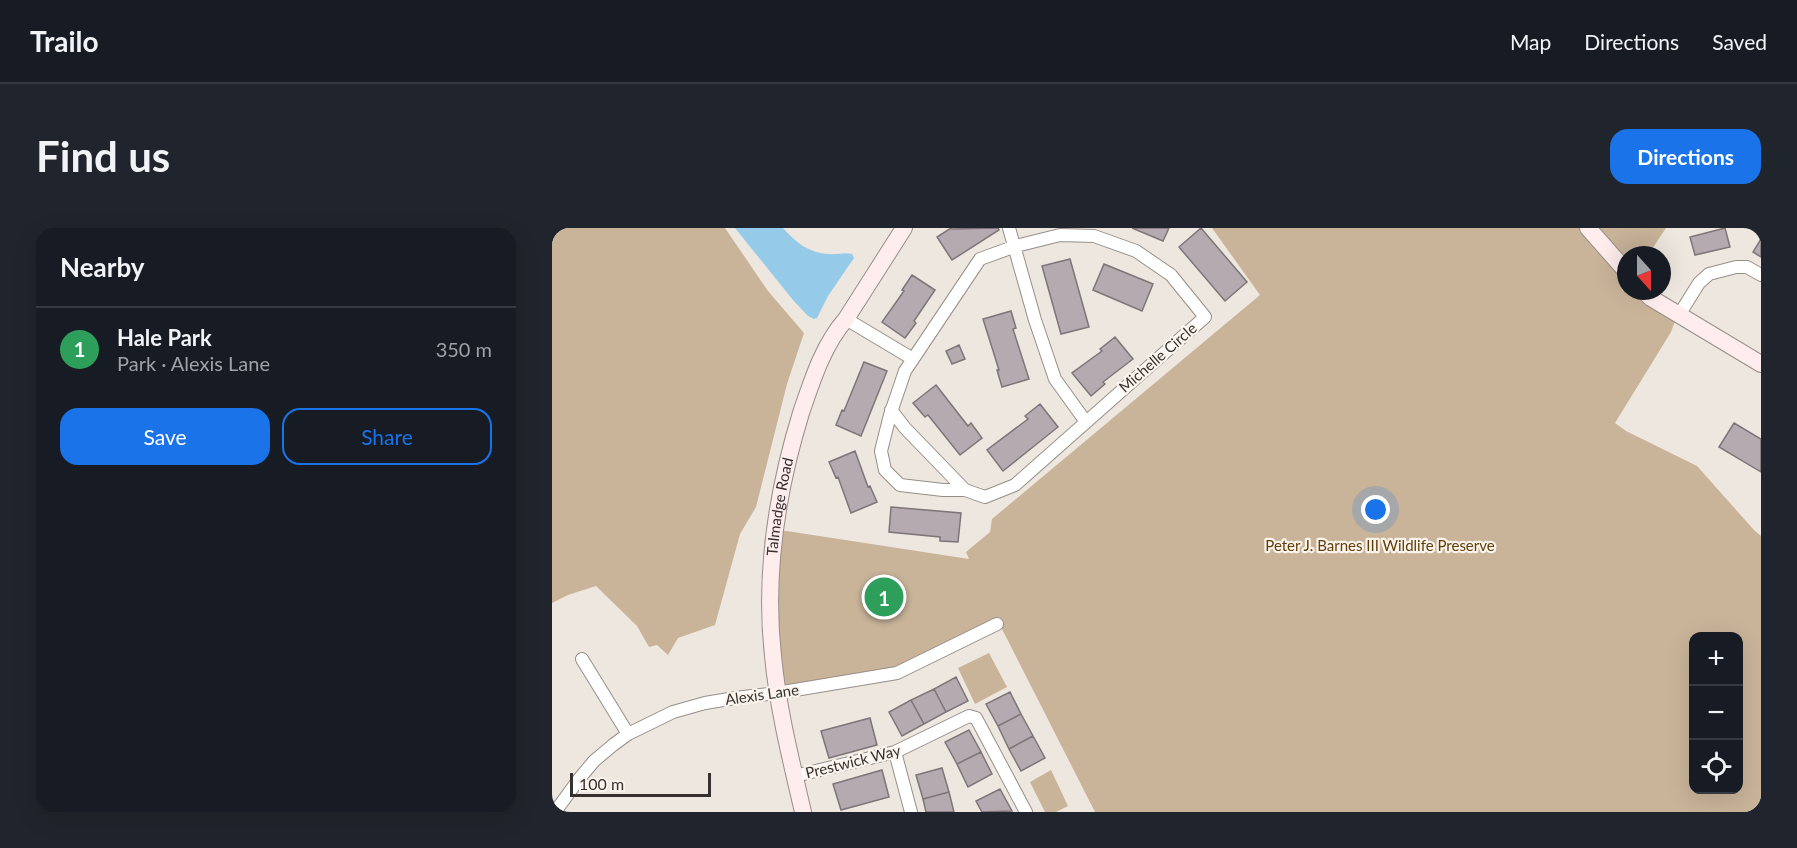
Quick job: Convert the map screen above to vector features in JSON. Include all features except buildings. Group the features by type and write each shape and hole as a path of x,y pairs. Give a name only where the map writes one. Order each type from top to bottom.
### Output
{"street":[{"name":"Talmadge Road","path":"803,812 777,693 772,644 771,578 775,530 782,488 792,444 817,369 835,332 846,320 904,228"},
{"path":"1009,228 1016,246 1035,320 1055,379 1086,422"},
{"path":"1587,228 1617,261"},
{"name":"Michelle Circle","path":"1060,235 1094,236 1136,251 1171,275 1204,317 1015,485 985,497 965,490 900,485 885,470 881,451 891,410 905,371 914,359 980,260 1016,246 1060,235"},
{"path":"1679,315 1699,283 1709,274 1736,267 1747,267 1761,275"},
{"path":"1654,300 1761,364"},
{"path":"846,320 914,359"},
{"path":"891,410 905,428 965,490"},
{"name":"Alexis Lane","path":"555,812 594,761 628,734 673,712 715,701 897,673 997,624"},
{"path":"582,659 628,734"},
{"name":"Prestwick Way","path":"795,777 895,752 969,716 976,718 1026,812"},
{"path":"895,752 911,812"}],"green space":[{"path":"552,228 725,228 768,291 804,333 787,384 756,507 740,534 715,625 678,638 668,655 657,645 649,647 637,626 596,586 552,603"},
{"name":"Peter J. Barnes III Wildlife Preserve","path":"1212,228 1666,228 1654,246 1617,246 1617,300 1660,300 1675,321 1671,332 1615,423 1626,431 1697,466 1761,536 1761,812 1095,812 999,623 910,668 777,693 780,530 969,559 966,552 990,532 992,519 1260,295"},
{"path":"989,653 1007,687 975,704 958,668"},
{"path":"1051,770 1068,806 1056,812 1045,812 1030,782"}],"water":[{"path":"735,228 783,228 792,238 809,249 828,254 852,254 854,258 828,296 817,318 814,319 808,316 793,300"}],"place":[{"name":"Hale Park","path":"884,597"}]}
